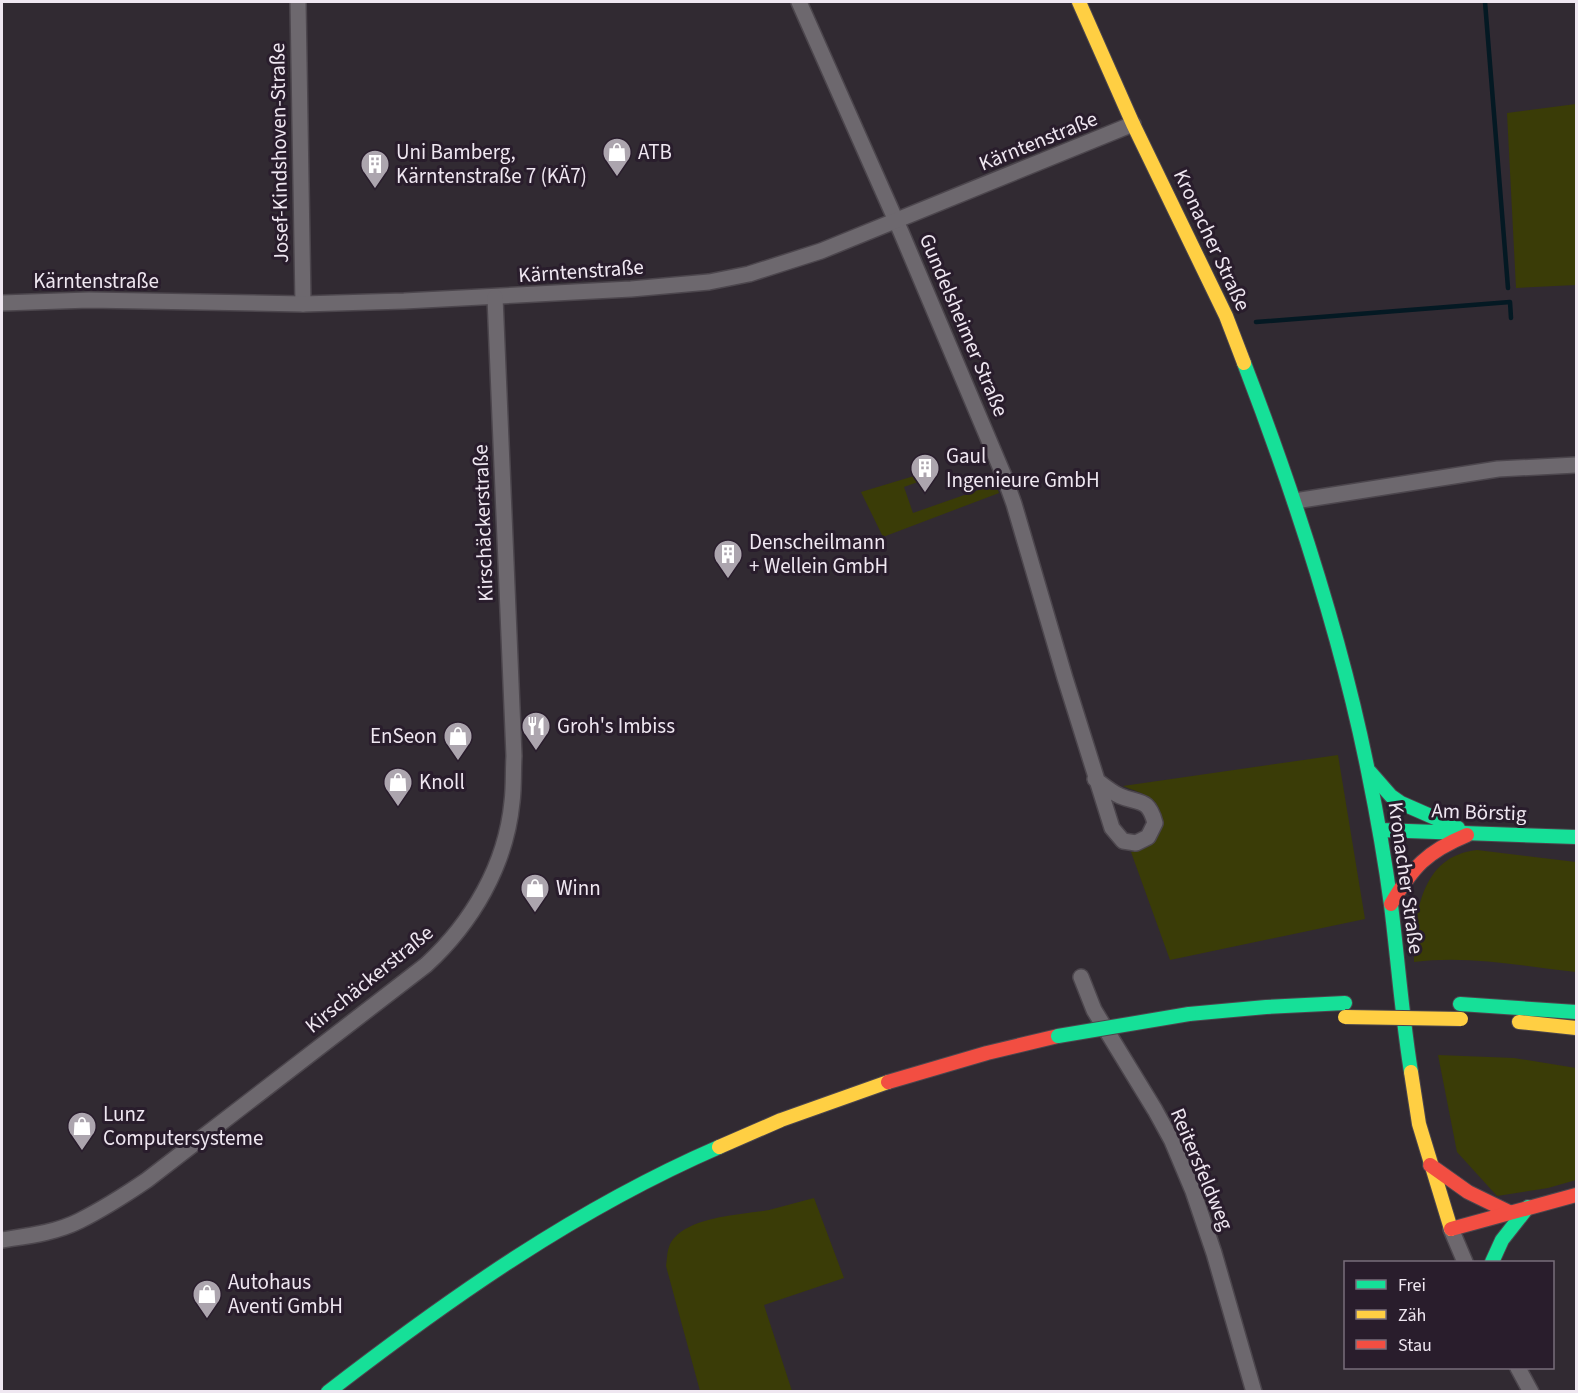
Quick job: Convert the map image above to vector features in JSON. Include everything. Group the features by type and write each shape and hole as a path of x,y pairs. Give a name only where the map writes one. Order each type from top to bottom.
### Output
{"main road":[{"name":"Kronacher Straße","path":"1078,2 1133,124 1226,316 1281,460 1315,566 1368,771 1391,904 1409,1061 1419,1124 1451,1229"},
{"path":"1368,771 1391,796 1401,803 1422,814 1473,833"},
{"name":"Am Börstig","path":"1380,830 1576,837"},
{"path":"1391,904 1407,877 1426,855 1473,833"},
{"path":"328,1392 438,1309 523,1251 674,1168 786,1118 873,1086 966,1057 1058,1036 1189,1014 1266,1006 1350,1003"},
{"path":"1391,1003 1414,1003"},
{"path":"1454,1004 1576,1012"},
{"path":"1339,1017 1467,1019"},
{"path":"1504,1021 1576,1028"},
{"path":"1101,1044 1124,1040"},
{"path":"933,1083 1032,1056"},
{"path":"1430,1165 1451,1182 1479,1199 1509,1212"},
{"path":"1451,1229 1576,1195"},
{"path":"1492,1261 1507,1232 1528,1207"}],"street":[{"name":"Josef-Kindshoven-Straße","path":"298,2 303,304"},
{"name":"Gundelsheimer Straße","path":"799,2 986,429 1014,504 1095,779 1112,828 1123,841 1136,843 1148,837 1155,823 1152,811 1140,801 1120,796 1095,779"},
{"name":"Kärntenstraße","path":"2,303 89,300 303,304 495,297 689,285 750,274 821,251 1133,124"},
{"name":"Kirschäckerstraße","path":"2,1240 47,1232 78,1222 147,1180 426,965 458,932 484,893 500,854 507,828 512,803 514,756 495,297"},
{"path":"1294,501 1498,469 1576,465"},
{"name":"Reitersfeldweg","path":"1081,977 1094,1010 1172,1141 1214,1252 1254,1392"},
{"name":"Kronacher Straße","path":"1451,1229 1464,1261"},
{"path":"1519,1369 1532,1392"}],"shaded area":[{"path":"1576,104 1576,285 1516,288 1507,113"},
{"path":"924,473 926,479 904,487 913,513 987,487 984,479 993,476 999,493 883,537 861,492"},
{"path":"1338,755 1365,919 1170,960 1131,852 1154,842 1162,824 1160,811 1153,800 1123,786"},
{"path":"1477,850 1576,862 1576,972 1475,961 1414,962 1419,908 1432,876 1443,864 1458,855"},
{"path":"1438,1055 1514,1058 1576,1068 1576,1180 1548,1188 1497,1196 1457,1152"},
{"path":"814,1198 844,1278 764,1305 792,1391 700,1391 666,1266 669,1247 686,1229 699,1223 769,1210"}],"waterway":[{"path":"1485,2 1508,288"},
{"path":"1256,322 1510,302 1511,318"}],"traffic: fast":[{"path":"1244,363 1315,565 1357,719 1386,871 1411,1072"},
{"path":"1370,772 1391,796 1401,803 1458,828"},
{"path":"1380,830 1576,837"},
{"path":"1189,1014 1345,1003"},
{"path":"1460,1004 1576,1012"},
{"path":"1058,1036 1189,1014"},
{"path":"328,1392 420,1323 565,1227 666,1171 719,1147"},
{"path":"1492,1261 1502,1240 1528,1207"}],"traffic: slow":[{"path":"1079,2 1133,124 1226,316 1244,363"},
{"path":"1345,1017 1461,1019"},
{"path":"1519,1022 1576,1028"},
{"path":"1411,1072 1419,1124 1451,1229"},
{"path":"719,1147 781,1120 888,1082"}],"traffic: jam":[{"path":"1391,904 1406,880 1422,862 1441,848 1467,835"},
{"path":"888,1082 987,1053 1058,1036"},
{"path":"1430,1165 1468,1192 1509,1212"},
{"path":"1451,1229 1576,1195"}],"place":[{"name":"ATB","path":"617,178"},
{"name":"Uni Bamberg, Kärntenstraße 7 (KÄ7)","path":"375,190"},
{"name":"Gaul Ingenieure GmbH","path":"925,494"},
{"name":"Denscheilmann + Wellein GmbH","path":"728,580"},
{"name":"Groh's Imbiss","path":"536,752"},
{"name":"EnSeon","path":"458,762"},
{"name":"Knoll","path":"398,808"},
{"name":"Winn","path":"535,914"},
{"name":"Lunz Computersysteme","path":"82,1152"},
{"name":"Autohaus Aventi GmbH","path":"207,1320"}]}
